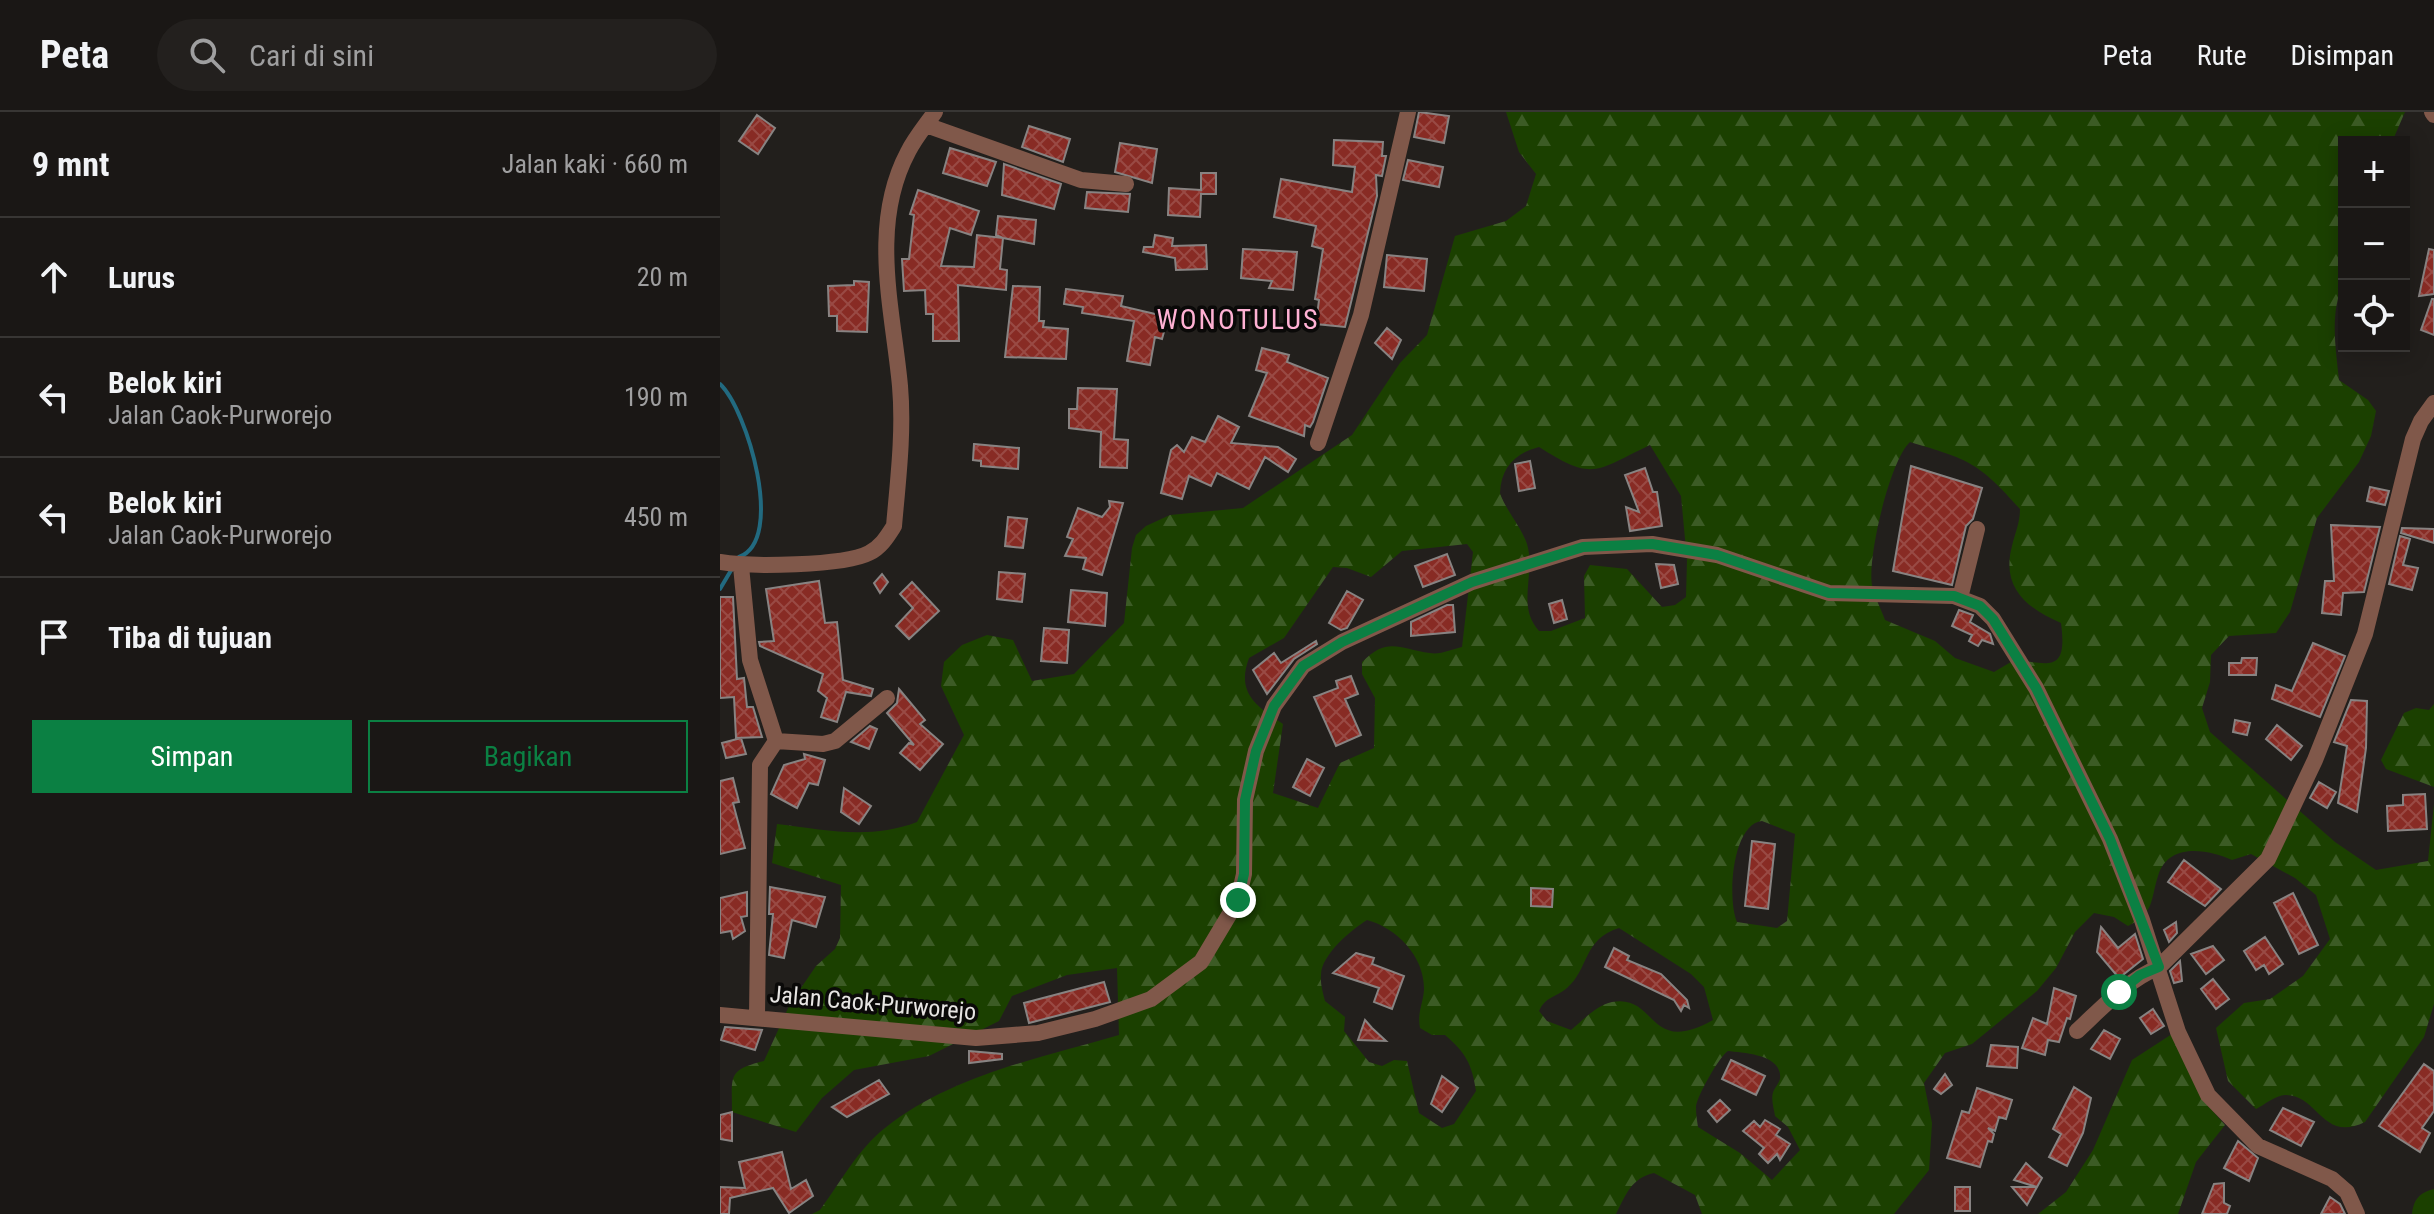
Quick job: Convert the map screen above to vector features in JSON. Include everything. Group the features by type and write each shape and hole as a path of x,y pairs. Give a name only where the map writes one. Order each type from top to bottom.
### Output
{"street":[{"path":"1318,443 1361,315 1408,112"},
{"path":"776,741 750,660 731,564 847,561 869,553 883,542 894,526 901,413 886,287 886,254 898,181 907,153 931,118 1081,180 1126,184"},
{"path":"2077,1031 2140,975 2159,967 2268,859 2315,760 2365,634 2413,439 2434,403"},
{"path":"1960,598 1977,529"},
{"name":"Jalan Caok-Purworejo","path":"720,1015 976,1038 1038,1033 1095,1019 1151,999 1201,962 1238,900 1244,874 1245,800 1256,751 1274,706 1300,670 1342,642 1472,582 1583,547 1652,544 1717,555 1829,593 1932,594 1960,598 1980,606 1993,619 2036,688 2110,839 2159,967 2178,1032 2208,1095 2258,1146 2332,1179 2347,1192 2357,1214"},
{"path":"776,741 823,744 835,741 887,698"},
{"path":"757,1017 758,786 760,765 776,741"}],"green space":[{"path":"1506,112 2405,112 2395,136 2338,136 2336,356 2339,380 2368,400 2376,411 2371,436 2359,462 2317,518 2290,612 2276,633 2229,636 2211,655 2210,682 2202,708 2210,732 2335,842 2376,870 2428,861 2434,804 2434,1004 2424,1037 2365,1122 2339,1127 2306,1102 2285,1095 2256,1109 2228,1081 2216,1028 2244,1003 2270,999 2303,976 2330,939 2316,895 2295,878 2251,854 2232,860 2212,853 2190,851 2179,853 2163,865 2150,905 2137,921 2128,926 2114,917 2094,913 2075,932 2056,968 2037,991 1972,1044 1945,1053 1924,1083 1932,1123 1929,1170 1894,1214 1702,1214 1695,1195 1654,1173 1635,1183 1616,1214 812,1214 820,1210 875,1136 911,1110 939,1094 998,1070 1119,1035 1117,968 1067,975 1012,996 999,1021 929,1056 854,1070 822,1098 796,1132 732,1112 734,1076 743,1068 764,1061 790,1004 816,966 835,949 840,938 841,885 772,863 777,824 865,832 900,828 917,822 964,735 941,686 944,662 962,645 987,635 1013,640 1032,681 1074,674 1124,623 1136,535 1146,526 1170,515 1243,508 1352,435 1400,363 1427,335 1455,236 1506,221 1526,206 1536,174 1519,152","holes":["1910,442 1960,459 1994,481 2020,509 2010,573 2013,584 2027,603 2061,623 2062,649 2055,661 2040,663 2016,659 1994,672 1955,658 1935,641 1885,620 1873,589 1871,572 1882,510 1902,452","1650,445 1681,496 1687,560 1686,597 1675,605 1662,607 1627,569 1590,565 1584,576 1585,618 1551,631 1539,631 1532,621 1527,600 1527,544 1500,493 1506,469 1523,453 1539,447 1572,465 1594,469","1467,544 1473,552 1462,647 1434,653 1394,646 1371,654 1362,662 1362,674 1375,698 1374,748 1340,763 1318,808 1273,793 1283,724 1264,711 1247,690 1245,681 1249,658 1284,638 1333,567 1347,568 1371,577 1402,551","1762,821 1795,834 1787,921 1777,928 1737,922 1734,911 1734,864 1738,848 1752,825","1367,920 1398,937 1420,966 1424,990 1420,1028 1432,1035 1445,1035 1470,1066 1476,1091 1454,1124 1442,1128 1419,1113 1407,1061 1394,1060 1382,1066 1369,1062 1344,1031 1345,1017 1325,1001 1321,981 1326,959 1338,944","1619,928 1691,974 1704,987 1713,1020 1692,1030 1676,1032 1664,1028 1638,1007 1627,1002 1612,1002 1596,1010 1571,1030 1547,1021 1539,1011 1542,1006 1567,988 1593,947 1607,933","1728,1051 1761,1056 1775,1064 1779,1071 1780,1079 1772,1096 1775,1116 1788,1127 1800,1150 1772,1180 1740,1153 1698,1127 1697,1102"]},
{"path":"2434,704 2434,787 2386,769 2381,760 2404,713 2416,708 2429,710"},
{"path":"2172,1034 2202,1099 2225,1125 2196,1162 2178,1214 2038,1214 2066,1192 2093,1150 2132,1060"},
{"path":"2434,1189 2434,1214 2412,1214 2418,1197"}],"building":[{"path":"1419,112 1449,116 1444,143 1414,137"},
{"path":"757,115 775,128 758,154 739,141"},
{"path":"1029,126 1070,139 1063,162 1022,147"},
{"path":"1334,140 1383,142 1382,156 1386,156 1382,176 1376,175 1377,196 1345,327 1316,324 1319,300 1315,299 1323,249 1312,246 1316,226 1274,217 1281,179 1352,192 1355,167 1333,165"},
{"path":"1120,143 1157,149 1152,183 1115,172"},
{"path":"950,148 996,162 987,186 943,173"},
{"path":"1408,160 1443,167 1439,187 1403,180"},
{"path":"1004,164 1061,184 1054,209 1002,195"},
{"path":"1201,173 1216,173 1216,194 1201,194 1200,217 1168,215 1169,188 1201,190"},
{"path":"918,190 979,211 971,235 950,228 941,266 974,267 977,235 1003,238 1000,269 1007,270 1006,290 958,285 959,341 933,341 933,314 926,314 925,290 904,291 902,259 909,259 914,215 910,214"},
{"path":"1087,192 1130,194 1128,212 1085,208"},
{"path":"998,216 1036,220 1034,244 996,235"},
{"path":"1155,235 1173,238 1172,246 1206,245 1207,269 1176,270 1175,258 1143,252 1144,247 1153,247"},
{"path":"1243,249 1297,252 1293,290 1269,288 1272,281 1241,278"},
{"path":"2429,249 2434,250 2434,294 2419,296"},
{"path":"1387,255 1427,259 1424,291 1384,287"},
{"path":"854,281 869,282 867,332 837,331 837,316 829,316 828,286 854,285"},
{"path":"1013,286 1040,287 1039,321 1044,321 1043,327 1068,329 1066,359 1005,357"},
{"path":"1066,289 1123,296 1121,306 1168,317 1162,339 1155,337 1150,365 1127,361 1134,321 1082,313 1083,307 1064,304"},
{"path":"2434,299 2434,335 2421,330"},
{"path":"1387,328 1401,340 1392,359 1375,343"},
{"path":"1262,348 1289,355 1287,362 1328,378 1313,422 1310,427 1305,425 1304,436 1249,416 1267,373 1256,370"},
{"path":"1078,388 1117,389 1114,439 1128,440 1127,468 1100,467 1101,432 1069,428 1069,409 1077,409"},
{"path":"1218,416 1239,427 1231,443 1278,447 1296,459 1288,472 1265,457 1249,489 1217,473 1211,486 1189,476 1182,499 1161,493 1171,450 1177,445 1184,452 1192,437 1205,442"},
{"path":"974,444 1019,448 1018,469 981,466 981,461 973,460"},
{"path":"1530,461 1535,488 1519,491 1515,464"},
{"path":"1911,466 1982,488 1973,519 1966,526 1952,585 1893,571"},
{"path":"1645,468 1653,492 1657,492 1662,526 1630,531 1626,507 1639,512 1625,475"},
{"path":"2370,487 2389,491 2385,505 2367,501"},
{"path":"1109,501 1123,503 1102,575 1083,569 1086,558 1065,556 1073,539 1067,537 1078,508 1102,517 1110,507"},
{"path":"1008,517 1027,519 1023,548 1005,546"},
{"path":"2331,525 2380,527 2364,592 2343,593 2341,615 2322,613 2325,581 2334,581"},
{"path":"2402,528 2434,529 2434,543 2401,533"},
{"path":"2400,536 2410,539 2403,565 2418,568 2412,590 2389,584"},
{"path":"1447,554 1455,575 1423,587 1415,566"},
{"path":"1656,564 1674,565 1678,584 1661,588"},
{"path":"999,572 1025,574 1022,602 997,599"},
{"path":"882,574 888,582 880,593 874,583"},
{"path":"819,581 825,623 837,622 843,680 873,689 871,696 846,692 837,722 821,717 827,698 818,691 823,674 760,646 759,642 774,641 766,589"},
{"path":"912,582 939,611 909,639 896,626 913,608 900,594"},
{"path":"1071,590 1107,593 1105,626 1068,622"},
{"path":"1347,591 1363,600 1347,628 1341,630 1329,623"},
{"path":"720,597 733,597 737,679 744,678 747,707 753,707 762,737 736,738 734,697 720,698"},
{"path":"1562,600 1567,619 1554,623 1549,604"},
{"path":"1453,605 1455,632 1411,636 1411,622"},
{"path":"1959,610 1973,615 1970,622 1990,634 1993,644 1982,640 1978,646 1969,641 1972,635 1952,626"},
{"path":"1044,628 1069,630 1067,663 1041,661"},
{"path":"1316,641 1317,644 1294,659 1267,694 1253,670 1274,653 1281,663"},
{"path":"2313,643 2345,656 2320,717 2272,699 2276,685 2292,691"},
{"path":"2242,658 2257,658 2256,675 2229,675 2229,663 2241,663"},
{"path":"1351,676 1358,694 1345,699 1361,735 1336,746 1314,697 1338,688 1336,681"},
{"path":"899,689 925,720 920,724 943,744 920,770 900,753 909,743 914,745 887,713 897,703"},
{"path":"2351,700 2367,701 2366,748 2357,812 2338,803 2347,746 2334,742"},
{"path":"2235,720 2250,723 2247,735 2233,732"},
{"path":"2277,725 2302,746 2291,760 2266,739"},
{"path":"870,726 877,729 869,749 851,742"},
{"path":"741,738 746,754 726,758 722,743"},
{"path":"804,754 825,760 818,785 809,783 797,808 771,794 784,765 805,759"},
{"path":"1307,759 1324,768 1310,796 1293,787"},
{"path":"733,778 739,802 733,803 745,848 720,854 720,781"},
{"path":"2319,782 2336,792 2327,808 2310,798"},
{"path":"844,788 871,806 859,824 841,812"},
{"path":"2425,794 2427,829 2388,831 2387,806 2403,805 2403,795"},
{"path":"1752,841 1775,844 1768,909 1745,906"},
{"path":"2184,860 2221,889 2205,906 2168,882"},
{"path":"770,887 825,897 816,927 792,920 784,958 769,955 773,914 769,914"},
{"path":"1531,888 1553,889 1552,907 1531,906"},
{"path":"747,892 747,916 741,917 745,931 733,939 731,931 720,933 720,898"},
{"path":"2293,893 2318,945 2299,954 2274,903"},
{"path":"2176,922 2177,933 2169,942 2164,930"},
{"path":"2101,927 2118,948 2135,934 2143,959 2119,978 2097,952"},
{"path":"2265,937 2283,964 2269,974 2264,965 2256,970 2244,951"},
{"path":"2213,946 2224,960 2206,974 2191,954"},
{"path":"1614,948 1629,956 1627,960 1661,974 1687,1000 1689,1008 1684,1005 1681,1011 1674,1000 1605,967"},
{"path":"1356,953 1374,958 1372,964 1404,976 1392,1009 1374,1002 1379,988 1333,973"},
{"path":"2180,961 2182,981 2174,983 2170,971"},
{"path":"2213,979 2229,999 2216,1009 2201,989"},
{"path":"1104,982 1110,1002 1029,1023 1024,1003"},
{"path":"2054,988 2076,996 2059,1042 2048,1040 2045,1055 2022,1048 2033,1018 2047,1024"},
{"path":"2153,1009 2164,1026 2151,1034 2140,1018"},
{"path":"1365,1020 1372,1028 1386,1041 1358,1040"},
{"path":"725,1027 762,1030 755,1050 721,1040"},
{"path":"2104,1030 2120,1039 2110,1059 2091,1049"},
{"path":"1991,1045 2018,1047 2017,1068 1987,1066"},
{"path":"969,1051 1002,1054 1002,1059 969,1063"},
{"path":"1731,1060 1765,1076 1756,1095 1722,1079"},
{"path":"2424,1064 2434,1071 2434,1111 2422,1128 2430,1133 2420,1152 2379,1126"},
{"path":"1945,1074 1952,1085 1941,1094 1934,1089"},
{"path":"1442,1076 1458,1088 1442,1112 1431,1104"},
{"path":"879,1080 889,1094 847,1117 832,1107"},
{"path":"2074,1087 2091,1098 2083,1133 2067,1166 2049,1157 2061,1134 2053,1129"},
{"path":"1977,1088 2012,1100 2006,1119 1999,1117 1995,1131 1988,1128 1994,1134 1992,1142 1988,1141 1980,1167 1947,1158 1962,1111 1969,1113"},
{"path":"1720,1100 1730,1110 1717,1122 1708,1111"},
{"path":"2283,1108 2314,1122 2301,1146 2270,1130"},
{"path":"732,1112 732,1141 720,1139 720,1115"},
{"path":"1765,1120 1780,1129 1776,1135 1790,1144 1780,1160 1777,1154 1768,1163 1759,1154 1764,1148 1743,1131 1754,1121 1760,1127"},
{"path":"2238,1141 2258,1158 2249,1181 2224,1168"},
{"path":"782,1152 791,1189 806,1180 813,1196 789,1213 773,1188 730,1198 729,1214 720,1214 720,1187 745,1188 739,1162"},
{"path":"2026,1163 2042,1178 2037,1187 2014,1180"},
{"path":"2224,1183 2224,1203 2230,1206 2227,1214 2202,1214 2214,1184"},
{"path":"1955,1187 1970,1187 1970,1211 1955,1211"},
{"path":"2012,1187 2037,1187 2027,1205"},
{"path":"2330,1197 2340,1204 2345,1214 2321,1214"}],"waterway":[{"path":"720,384 741,419 750,445 761,501 760,526 753,546 739,557"},
{"path":"720,589 733,567"}],"district":[{"name":"WONOTULUS","path":"1238,319"}],"route":[{"path":"1238,900 1244,874 1245,800 1256,751 1274,706 1303,666 1342,642 1472,582 1583,547 1652,544 1717,555 1829,593 1932,594 1954,596 1980,606 1993,619 2036,688 2110,839 2159,967 2140,975 2119,992"}]}
